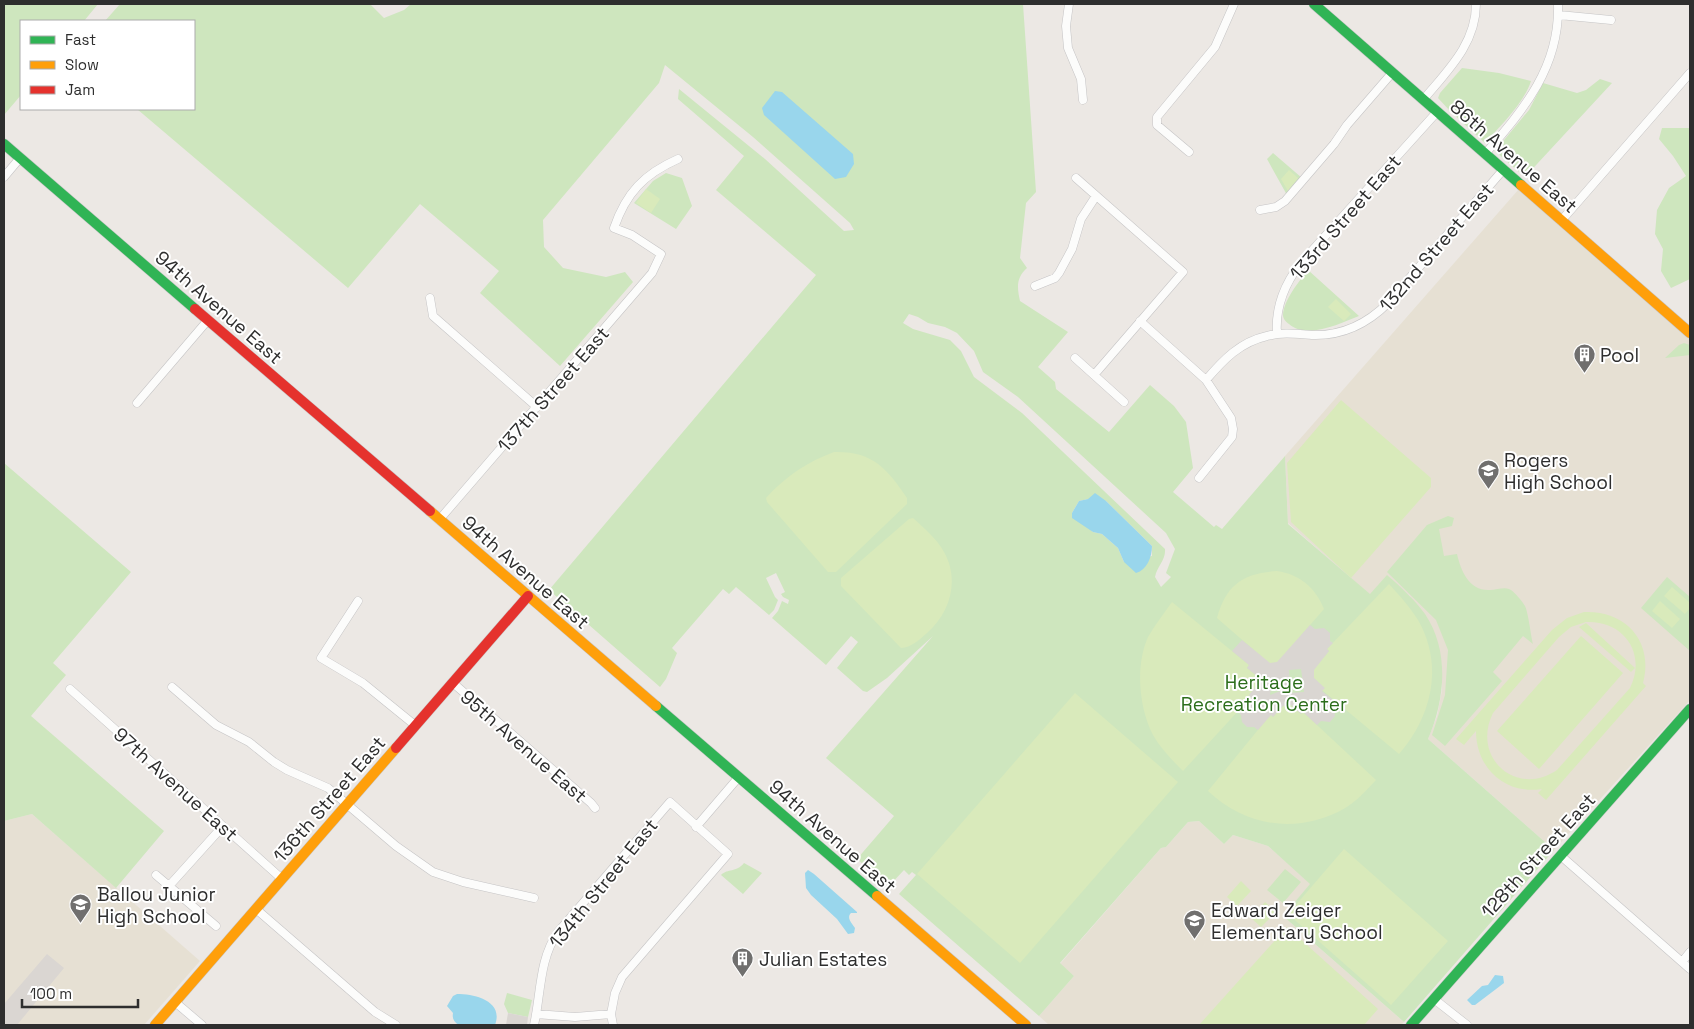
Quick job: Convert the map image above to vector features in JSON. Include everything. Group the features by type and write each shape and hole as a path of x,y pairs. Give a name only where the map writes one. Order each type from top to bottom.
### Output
{"street":[{"path":"1069,4 1066,26 1068,48 1082,79 1082,100"},
{"path":"1189,152 1157,125 1157,116 1214,47 1234,4"},
{"name":"86th Avenue East","path":"1314,4 1690,333"},
{"path":"1423,100 1457,59 1469,40 1475,19 1476,4"},
{"path":"1485,154 1517,116 1544,73 1554,43 1558,4"},
{"path":"1558,15 1611,20"},
{"path":"1260,210 1276,207 1285,200 1392,73"},
{"path":"1561,221 1690,73"},
{"name":"133rd Street East","path":"1277,334 1277,315 1280,300 1290,278 1300,264 1437,112"},
{"name":"94th Avenue East","path":"4,144 1026,1025"},
{"path":"4,177 20,158"},
{"name":"137th Street East","path":"439,520 652,273 661,254 632,235 614,228 619,214 634,189 654,172 678,159"},
{"name":"132nd Street East","path":"1206,380 1226,358 1254,340 1277,334 1318,335 1338,333 1369,320 1388,303 1503,170"},
{"path":"1076,178 1183,272 1094,375"},
{"path":"1035,286 1055,278 1059,273 1072,249 1081,219 1096,196"},
{"path":"430,298 433,316 538,407"},
{"path":"137,403 208,320"},
{"path":"1140,322 1206,380 1231,418 1232,437 1199,478"},
{"path":"1075,358 1124,402"},
{"name":"136th Street East","path":"155,1025 528,596"},
{"path":"358,601 321,658 363,683 416,726"},
{"name":"95th Avenue East","path":"453,683 595,808"},
{"path":"172,687 216,725 249,742 274,762 288,770 328,788 396,846 433,872 464,882 534,898"},
{"name":"97th Avenue East","path":"70,689 282,879"},
{"name":"128th Street East","path":"1412,1025 1689,713"},
{"path":"613,1025 611,1014 615,993 622,977 728,854 696,827 738,778"},
{"name":"134th Street East","path":"534,1025 546,954 553,939 670,802 696,827"},
{"path":"169,886 222,826"},
{"path":"1561,856 1690,969"},
{"path":"156,875 216,926"},
{"path":"256,909 376,1012 396,1025"},
{"path":"1682,962 1690,952"},
{"path":"1434,1000 1467,1025"},
{"path":"175,1002 202,1025"},
{"path":"536,1014 575,1017 611,1014"}],"shaded area":[{"name":"Rogers High School","path":"1519,189 1690,340 1690,700 1554,850 1428,739 1437,716 1442,690 1442,667 1438,645 1410,596 1387,576 1370,595 1288,523 1285,456"},
{"path":"1310,625 1315,629 1324,628 1330,633 1330,641 1333,643 1314,670 1314,678 1325,688 1322,691 1337,703 1334,706 1335,716 1330,722 1321,721 1317,725 1303,712 1301,714 1291,705 1283,706 1273,717 1271,715 1258,730 1254,727 1247,727 1242,722 1241,715 1238,712 1251,698 1249,695 1258,684 1258,677 1247,668 1249,665 1232,651 1242,640 1270,663 1277,662","holes":["1301,669 1304,692 1290,693 1289,670","1272,681 1282,681 1283,690 1270,695"]},
{"name":"Ballou Junior High School","path":"32,814 200,961 144,1025 4,1025 4,821"},
{"name":"Edward Zeiger Elementary School","path":"1199,821 1224,844 1233,835 1268,846 1311,884 1283,916 1404,1022 1401,1025 1049,1025 1039,1016 1074,976 1060,964 1161,848 1166,847 1188,822"},
{"path":"47,954 64,968 17,1025 4,1025 4,1004"},
{"path":"508,1013 528,1017 527,1025 506,1025"}],"green space":[{"path":"4,4 98,4 85,20 20,20 20,96 4,115"},
{"name":"Heritage Recreation Center","path":"120,4 370,4 384,18 404,10 411,4 1023,4 1036,192 1026,203 1020,258 1027,268 1019,279 1018,291 1020,301 1068,332 1038,367 1055,382 1056,389 1109,432 1150,385 1174,406 1186,422 1193,468 1173,492 1214,527 1216,525 1222,529 1285,456 1288,524 1370,594 1387,575 1416,603 1433,628 1441,660 1442,676 1438,708 1428,739 1554,850 1404,1022 1283,916 1310,884 1268,846 1233,835 1224,844 1199,821 1188,822 1166,847 1161,848 1060,963 1074,976 1039,1016 899,894 916,875 912,872 909,875 904,870 889,886 857,859 894,816 826,758 933,636 887,678 867,692 863,691 837,668 858,642 851,636 826,665 772,618 778,611 782,601 788,604 789,600 781,594 785,592 776,573 766,578 778,600 774,610 769,615 736,587 729,594 723,589 672,648 677,653 666,679 660,687 549,590 816,275 716,190 744,156 678,99 679,89 765,159 844,231 854,230 850,223 753,137 665,65 659,83 543,220 544,247 563,268 606,277 625,272 633,282 560,366 480,293 499,271 420,204 348,288 138,110 195,110 195,20 106,20","holes":["909,314 928,323 945,327 957,333 974,351 983,372 1018,397 1166,533 1175,549 1166,573 1171,577 1161,587 1155,577 1165,549 1022,413 974,377 961,351 950,340 913,329 903,323","1088,499 1106,501 1152,546 1152,556 1124,562 1118,548 1102,534 1093,532 1072,513 1079,501"]},
{"path":"1462,68 1499,73 1531,81 1523,98 1485,143 1438,98 1440,93"},
{"path":"1600,79 1612,83 1525,177 1495,151 1529,110 1543,83 1577,93 1586,90"},
{"path":"1662,128 1690,128 1690,279 1671,288 1661,271 1663,249 1655,234 1657,210 1669,188 1686,176 1659,139"},
{"path":"1273,153 1302,178 1287,195 1267,159"},
{"path":"1289,170 1298,178 1288,191 1281,179"},
{"path":"666,173 682,178 692,206 676,229 634,203 653,181"},
{"path":"646,189 660,199 651,213 636,203"},
{"path":"1308,270 1359,316 1334,326 1314,330 1296,329 1287,322 1283,315 1286,303 1292,291"},
{"path":"1336,299 1351,314 1344,321 1328,307"},
{"path":"1684,343 1690,345 1690,355 1665,358 1679,345"},
{"path":"1341,400 1431,478 1431,487 1351,578 1291,522 1287,463"},
{"path":"834,452 847,452 859,455 877,463 900,487 907,498 907,504 836,572 828,572 767,502 766,498 797,471 815,460"},
{"path":"4,463 131,572 53,663 66,675 31,716 164,831 116,888 32,814 4,821"},
{"path":"1448,516 1454,518 1452,526 1439,529 1444,556 1457,554 1461,567 1471,584 1483,589 1507,588 1511,590 1525,606 1533,644 1523,636 1493,672 1502,681 1445,746 1432,735 1445,695 1448,650 1436,620 1387,572 1427,525"},
{"path":"913,518 934,538 944,552 949,563 952,585 947,606 935,625 915,643 901,648 841,586 841,578 909,519"},
{"path":"1277,571 1292,575 1306,583 1321,601 1324,609 1278,662 1270,664 1217,618 1225,597 1238,583 1245,578 1265,572"},
{"path":"1667,577 1690,597 1690,651 1641,608"},
{"path":"1389,584 1418,620 1426,637 1431,655 1432,672 1431,690 1420,723 1399,754 1322,690 1324,688 1314,678 1313,670 1329,651 1327,649"},
{"path":"1672,587 1690,603 1690,608 1685,614 1664,596"},
{"path":"1660,601 1680,619 1672,628 1652,611"},
{"path":"1172,602 1249,665 1247,668 1258,677 1258,684 1249,696 1251,697 1183,771 1163,750 1153,735 1144,712 1140,687 1141,661 1148,637"},
{"path":"1584,612 1599,613 1612,616 1624,623 1633,631 1640,642 1644,654 1643,683 1646,686 1546,800 1538,793 1542,789 1516,788 1495,776 1481,757 1476,731 1464,745 1456,739 1552,630 1567,618","holes":["1586,622 1599,623 1611,627 1629,641 1636,663 1635,675 1630,688 1557,770 1542,777 1527,779 1513,776 1501,768 1493,758 1488,744 1488,729 1493,713 1559,637 1571,627"]},
{"path":"1586,623 1635,668 1631,672 1579,627"},
{"path":"1581,636 1623,673 1539,769 1497,731"},
{"path":"1075,693 1178,782 1020,963 917,874"},
{"path":"1291,705 1301,714 1303,712 1376,780 1349,806 1321,819 1303,823 1269,823 1237,812 1222,803 1208,791 1271,714 1273,717 1283,706"},
{"path":"1344,849 1448,941 1391,1005 1288,914"},
{"path":"744,863 762,873 743,894 721,875 738,868"},
{"path":"1285,869 1301,882 1283,903 1267,890"},
{"path":"1241,881 1251,891 1237,906 1227,897"},
{"path":"1265,902 1276,912 1261,927 1251,918"},
{"path":"1287,927 1378,1009 1364,1025 1199,1025"},
{"path":"507,993 532,1000 528,1017 508,1013 504,1004"}],"water":[{"path":"775,91 782,92 853,154 854,164 846,177 835,179 764,115 762,108"},
{"path":"1095,493 1106,501 1152,546 1148,563 1140,571 1136,573 1124,562 1118,548 1102,534 1093,532 1072,518 1072,513 1079,501 1088,499"},
{"path":"808,870 857,912 851,913 849,917 855,928 854,933 848,934 837,919 811,895 806,888 805,873"},
{"path":"1495,975 1503,976 1504,983 1475,1005 1472,1005 1467,1000 1482,986 1488,985"},
{"path":"457,994 472,995 486,1000 495,1010 497,1017 495,1025 459,1025 456,1023 453,1019 453,1013 447,1006 453,996"}],"traffic: fast":[{"path":"1314,4 1521,185"},
{"path":"4,144 195,309"},
{"path":"656,706 877,896"},
{"path":"1411,1025 1690,709"}],"traffic: slow":[{"path":"1521,185 1690,333"},
{"path":"430,511 656,706"},
{"path":"155,1025 396,748"},
{"path":"877,896 1026,1025"}],"traffic: jam":[{"path":"195,309 430,511"},
{"path":"396,748 528,596"}],"place":[{"name":"Pool","path":"1584,374"},
{"name":"Rogers High School","path":"1488,490"},
{"name":"Ballou Junior High School","path":"81,924"},
{"name":"Edward Zeiger Elementary School","path":"1195,940"},
{"name":"Julian Estates","path":"743,978"}]}
